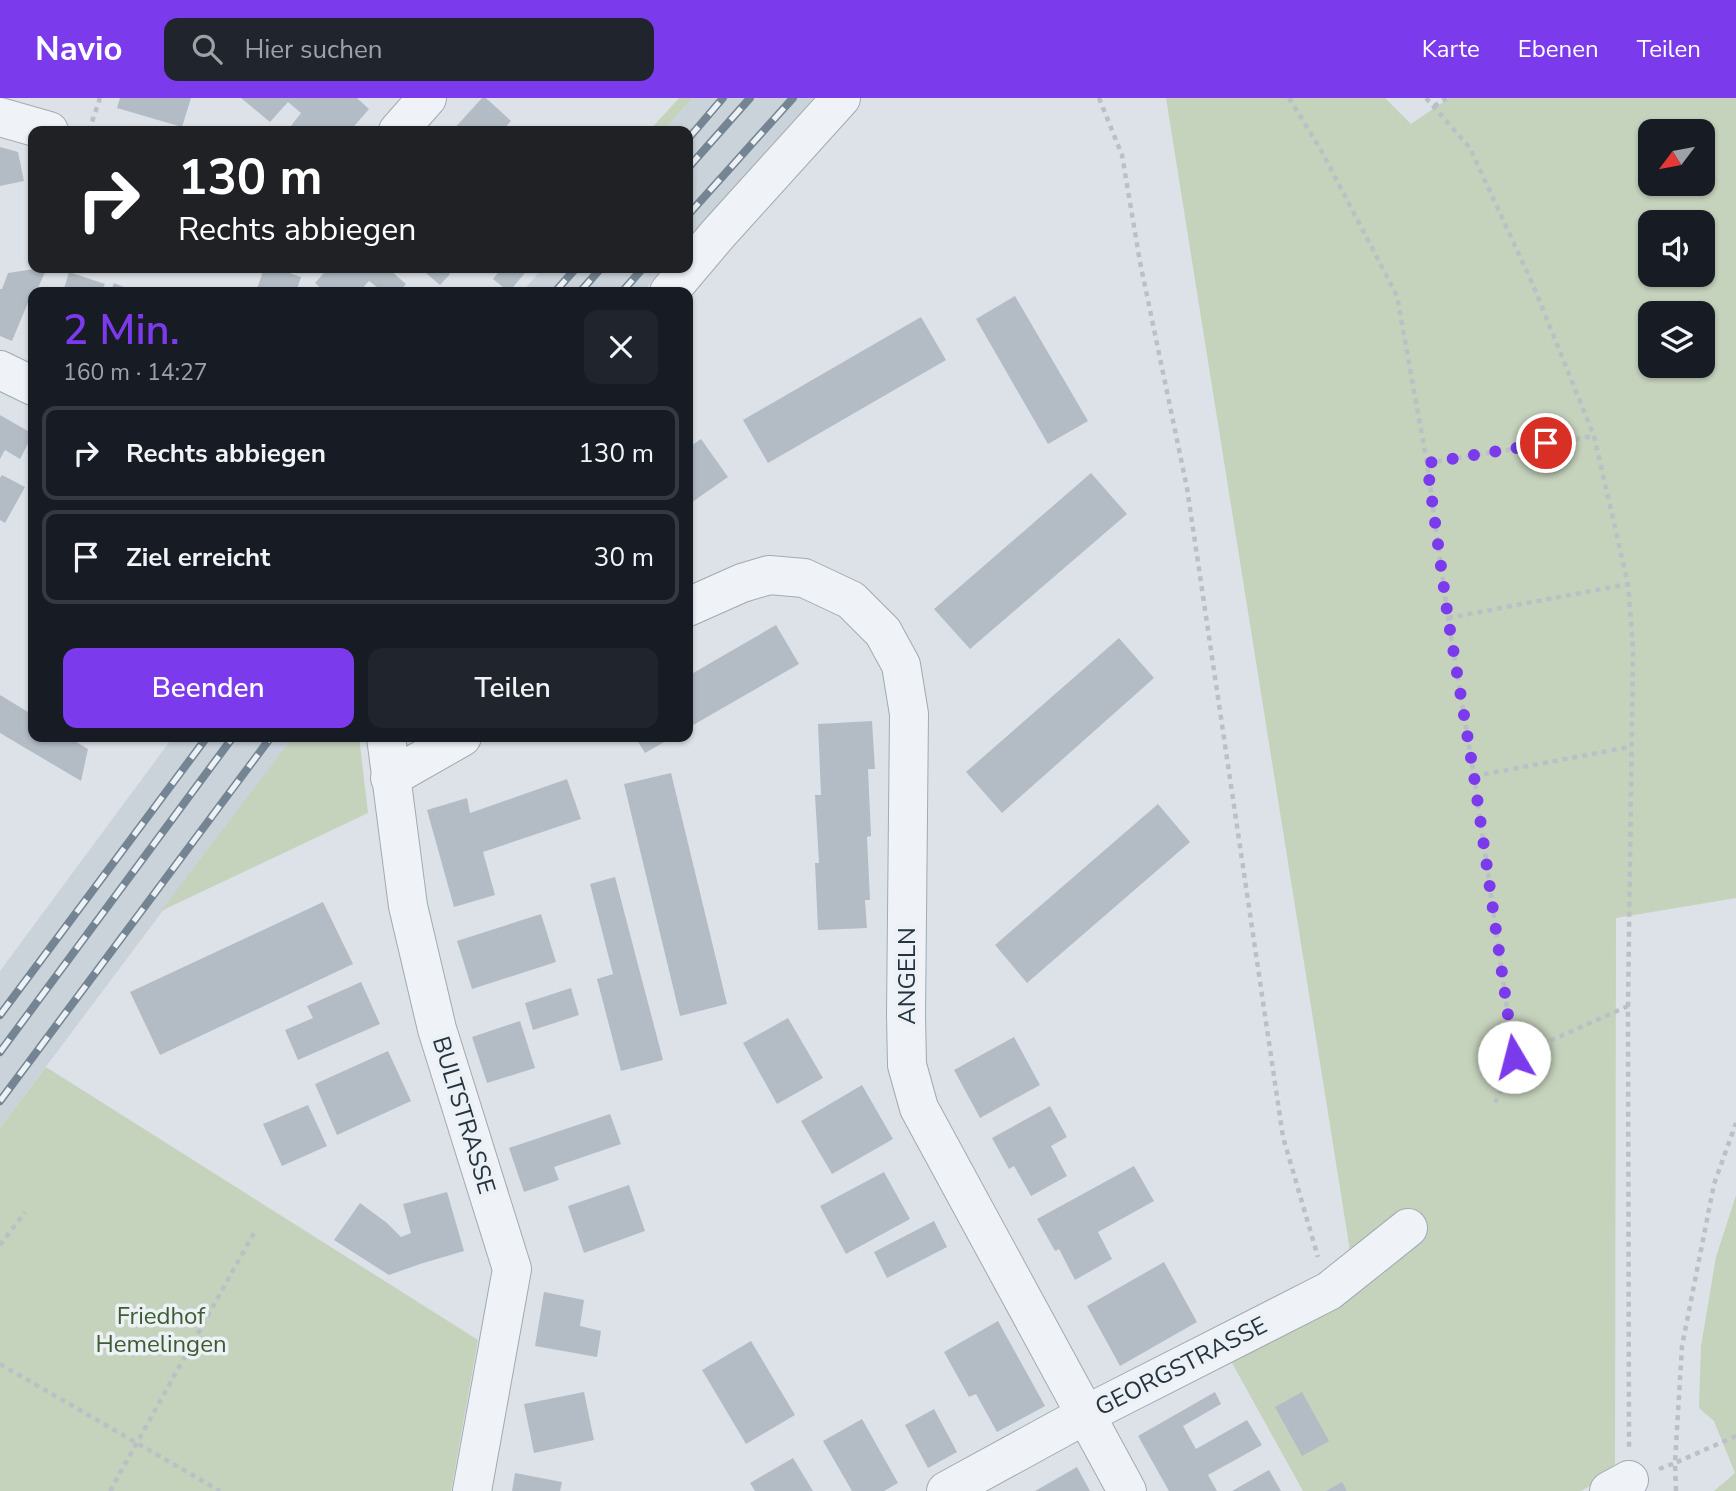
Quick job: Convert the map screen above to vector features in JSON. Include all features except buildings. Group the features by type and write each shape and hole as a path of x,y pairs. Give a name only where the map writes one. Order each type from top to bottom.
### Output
{"street":[{"path":"402,126 427,98"},
{"path":"693,264 841,98"},
{"path":"0,117 32,126"},
{"path":"673,287 685,273"},
{"path":"0,369 28,383"},
{"name":"ANGELN","path":"693,605 742,583 769,575 804,578 851,600 883,632 901,665 909,714 907,1065 919,1108 1127,1491"},
{"name":"BULTSTRASSE","path":"386,742 408,906 437,1029 512,1269 472,1491"},
{"path":"390,778 453,742"},
{"name":"GEORGSTRASSE","path":"946,1491 1085,1415 1329,1291 1408,1228"}],"path":[{"path":"91,126 100,98"},
{"path":"1099,98 1122,155 1140,262 1187,488 1283,1138 1329,1291"},
{"path":"1289,98 1321,150 1397,296 1427,463 1514,1057 1494,1106"},
{"path":"1426,98 1470,148 1533,285 1594,436 1628,584 1633,648 1619,1485 1736,1437"},
{"path":"1434,106 1447,98"},
{"path":"1427,463 1594,436"},
{"path":"1448,618 1628,584"},
{"path":"1474,776 1630,747"},
{"path":"1514,1057 1628,1006"},
{"path":"1676,1491 1675,1462 1682,1346 1714,1184 1736,1123"},
{"path":"0,1245 25,1212"},
{"path":"110,1491 255,1231"},
{"path":"0,1364 220,1491"}],"shaded area":[{"path":"692,98 814,98 693,233 693,126 667,126"},
{"path":"539,273 659,273 647,287 526,287"},
{"path":"169,742 289,742 0,1128 0,971"}],"green space":[{"path":"679,98 692,98 667,126 654,126"},
{"path":"1166,98 1385,98 1411,124 1449,98 1736,98 1736,898 1616,918 1615,1472 1581,1491 1303,1491 1227,1354 1355,1282"},
{"path":"289,742 360,742 368,813 161,911"},
{"name":"Friedhof Hemelingen","path":"46,1067 478,1340 451,1491 0,1491 0,1128"},
{"path":"1736,1195 1736,1491 1714,1491 1735,1473 1714,1421 1699,1408 1701,1346 1716,1257"}],"railway":[{"path":"693,133 723,98"},
{"path":"693,162 750,98"},
{"path":"693,209 793,98"},
{"path":"559,287 572,273"},
{"path":"584,287 597,273"},
{"path":"626,287 639,273"},
{"path":"0,1015 203,742"},
{"path":"0,1052 229,742"},
{"path":"0,1101 267,742"}],"route":[{"path":"1514,1057 1427,463 1546,443"}]}
